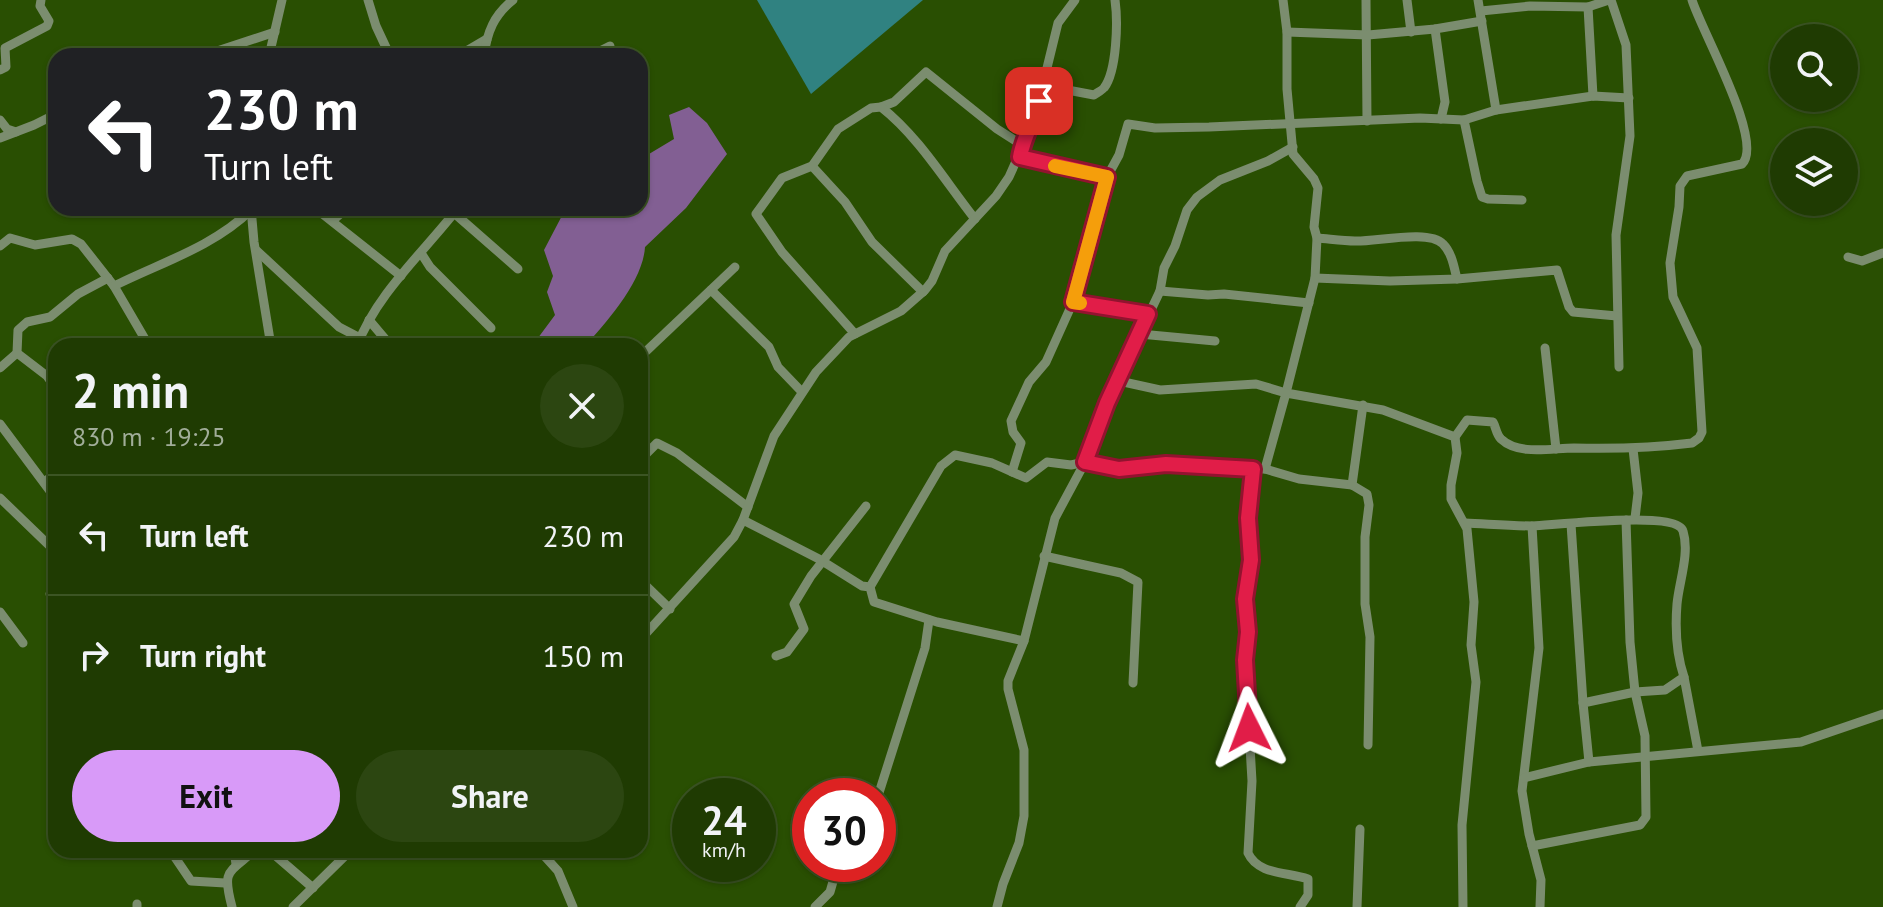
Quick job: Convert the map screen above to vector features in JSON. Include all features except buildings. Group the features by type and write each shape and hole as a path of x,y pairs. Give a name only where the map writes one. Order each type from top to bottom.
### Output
{"street":[{"path":"0,70 6,67 5,48 47,26 49,21 40,6 41,0"},
{"path":"271,48 283,0"},
{"path":"368,0 386,48"},
{"path":"485,48 496,15 513,0"},
{"path":"648,632 734,537 774,436 829,356 855,334 901,311 923,292 932,281 945,251 996,196 1020,157 1022,145 1034,121 1058,23 1075,0"},
{"path":"1041,85 1094,95 1104,88 1116,40 1115,0"},
{"path":"1265,469 1315,278 1317,238 1314,227 1318,188 1314,179 1296,160 1293,147 1283,0"},
{"path":"1366,0 1367,121"},
{"path":"1407,0 1411,32"},
{"path":"1478,0 1496,110"},
{"path":"1287,32 1368,35 1411,32 1435,29 1530,3 1588,7 1610,0 1626,45 1630,136 1616,235 1619,367"},
{"path":"1463,907 1462,825 1476,682 1471,645 1474,602 1465,523 1451,499 1457,453 1455,437 1467,420 1472,419 1493,422 1498,436 1519,447 1633,449 1692,443 1699,438 1702,432 1697,348 1673,297 1670,263 1680,186 1687,176 1742,164 1749,153 1749,143 1728,83 1692,0"},
{"path":"1588,7 1593,96"},
{"path":"1435,29 1445,102 1441,119"},
{"path":"226,48 275,32"},
{"path":"475,48 487,39"},
{"path":"606,48 610,46"},
{"path":"855,334 782,252 756,214 782,178 812,166 838,129 871,108 894,102 926,72 1022,145"},
{"path":"1012,472 1021,443 1013,432 1011,421 1029,382 1046,362 1073,302 1107,177 1119,155 1128,124 1182,128 1420,118 1464,120 1496,110 1593,96 1629,98"},
{"path":"881,107 922,149 975,219"},
{"path":"0,138 48,118"},
{"path":"0,120 7,129 16,132"},
{"path":"1464,120 1482,197 1522,200"},
{"path":"997,907 1019,843 1024,816 1024,750 1008,681 1024,641 1055,518 1085,462 1107,403 1160,291 1164,268 1187,210 1197,197 1228,175 1268,161 1293,147"},
{"path":"1020,157 1107,177"},
{"path":"812,166 845,202 872,242 923,292"},
{"path":"0,368 17,353 18,330 27,322 50,317 78,294 200,246 233,228 244,216"},
{"path":"252,216 271,338"},
{"path":"325,216 401,276"},
{"path":"332,221 338,216"},
{"path":"360,338 369,320 401,276 452,216"},
{"path":"461,216 518,269"},
{"path":"1317,238 1355,241 1377,237 1434,238 1442,243 1451,258 1457,279"},
{"path":"0,246 10,238 35,245 72,239 81,244 111,282 144,338"},
{"path":"256,250 353,338"},
{"path":"421,253 430,267 491,328"},
{"path":"1848,257 1862,261 1883,253"},
{"path":"648,349 735,267"},
{"path":"1315,278 1390,281 1457,279 1557,270 1573,312 1617,316"},
{"path":"711,290 769,347 778,367 802,392"},
{"path":"1160,291 1309,303"},
{"path":"1073,302 1148,314"},
{"path":"369,320 384,338"},
{"path":"1140,334 1215,341"},
{"path":"1545,348 1556,449"},
{"path":"17,353 48,377"},
{"path":"1119,381 1160,390 1256,384 1310,399 1363,405 1455,437"},
{"path":"1352,485 1363,405"},
{"path":"0,424 48,488"},
{"path":"648,452 657,443 677,453 748,507"},
{"path":"1532,846 1640,825 1646,817 1645,736 1635,692 1630,642 1630,519 1638,493 1633,449"},
{"path":"1024,641 929,620 874,602 870,587 941,466 955,455 992,463 1026,478 1047,462 1071,465 1085,462 1119,469 1166,464 1265,469 1299,479 1352,485 1367,494 1369,505 1365,537 1365,604 1370,637 1368,745"},
{"path":"1253,469 1248,536 1251,560 1245,599 1252,781 1248,853 1254,862 1274,872 1308,879 1308,895 1300,907"},
{"path":"44,482 48,479"},
{"path":"0,498 48,544"},
{"path":"776,656 787,652 804,629 794,604 811,576 866,506"},
{"path":"1465,523 1532,526 1630,519 1680,525 1684,556 1677,606 1677,654 1698,751"},
{"path":"743,520 824,562 862,586 870,587"},
{"path":"1571,524 1589,762"},
{"path":"1532,526 1539,648 1522,791 1541,880 1540,907"},
{"path":"1044,556 1121,573 1138,582 1133,683"},
{"path":"648,588 670,609"},
{"path":"0,612 23,643"},
{"path":"884,778 925,648 929,620"},
{"path":"1583,703 1635,692 1665,690 1684,677"},
{"path":"1524,778 1589,762 1801,742 1883,714"},
{"path":"1357,907 1360,829"},
{"path":"175,858 191,881 225,883"},
{"path":"235,858 236,864"},
{"path":"232,907 225,883 236,864 244,858"},
{"path":"278,858 313,888"},
{"path":"296,906 343,858"},
{"path":"546,858 558,871 573,907"},
{"path":"815,907 830,892 833,882"}],"shaded area":[{"path":"689,107 707,123 727,154 686,208 645,247 643,260 631,287 592,338 538,338 555,315 547,292 553,276 544,250 562,216 648,216 648,153 674,139 669,115"}],"water":[{"path":"757,0 923,0 811,94"}],"slow traffic":[{"path":"1055,166 1107,177 1073,302 1080,303"}],"route":[{"path":"1039,101 1020,157 1107,177 1073,302 1148,314 1107,403 1085,462 1119,469 1166,464 1253,469 1248,501 1251,560 1245,599 1249,728"}]}
